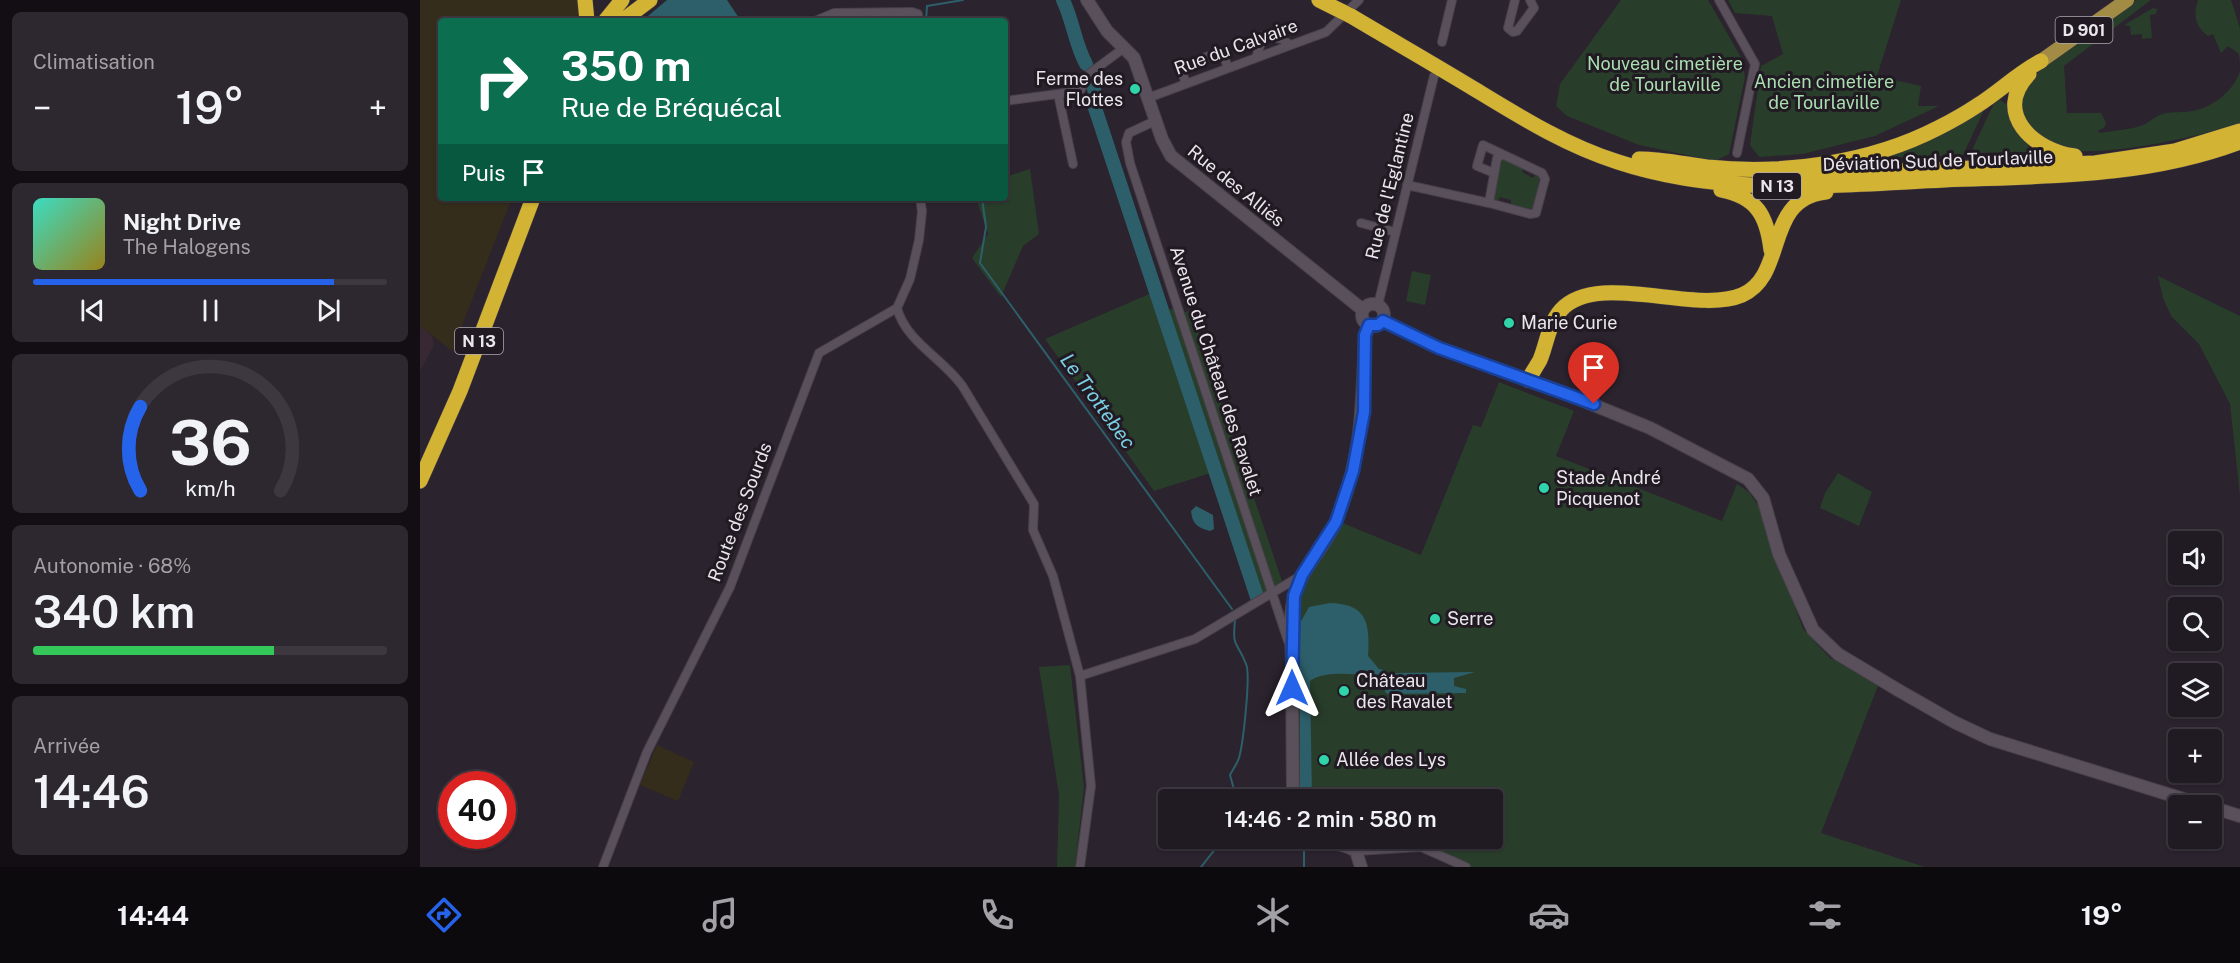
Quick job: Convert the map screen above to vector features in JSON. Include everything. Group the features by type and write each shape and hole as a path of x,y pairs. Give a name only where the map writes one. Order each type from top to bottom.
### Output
{"highway":[{"path":"585,0 587,18"},
{"path":"593,0 593,18"},
{"path":"607,18 622,0"},
{"path":"626,18 650,0"},
{"name":"Déviation Sud de Tourlaville","path":"1319,0 1350,7 1576,136 1639,159 1711,173 1787,176 2095,163 2141,158 2201,144 2240,131"},
{"name":"Déviation Sud de Tourlaville","path":"1350,7 1536,126 1572,145 1616,162 1677,178 1720,184 1795,186 2008,178 2141,169 2185,160 2240,142"},
{"path":"2042,61 2024,79 2015,93 2014,104 2021,125 2038,145 2058,154 2141,158"},
{"path":"1639,159 1662,159 1707,167 1762,169 1830,162 1878,151 1945,124 1979,105 2042,61"},
{"path":"1677,178 1735,193 1750,201 1762,213 1768,229 1771,254"},
{"path":"1533,382 1556,317 1566,305 1580,296 1596,293 1733,298 1748,291 1759,282 1785,219 1793,206 1815,193 2008,178"},
{"name":"N 13","path":"420,461 434,432 523,201"},
{"name":"N 13","path":"420,481 460,390 532,201"}],"main road":[{"name":"D 901","path":"2042,61 2123,1"}],"street":[{"name":"Rue des Alliés","path":"1087,0 1107,31 1134,58 1155,121 1171,156 1363,310"},
{"path":"1442,42 1452,0"},
{"path":"1515,0 1508,28 1512,32 1517,31 1534,8 1530,0"},
{"path":"1719,0 1755,64 1737,153"},
{"name":"Rue du Calvaire","path":"1149,98 1326,32 1350,7"},
{"path":"822,18 834,13 912,12 918,17"},
{"path":"1256,58 1263,36 1282,39 1290,45"},
{"path":"1008,101 1080,92 1090,73 1124,48"},
{"path":"1186,83 1180,67 1222,51 1228,68"},
{"name":"Rue de l'Eglantine","path":"1378,305 1434,76"},
{"path":"1058,94 1073,164"},
{"name":"Avenue du Château des Ravalet","path":"1155,121 1129,133 1126,148 1271,593 1292,646"},
{"path":"1407,185 1530,214 1537,211 1545,179 1543,175 1486,145 1481,147 1477,166 1494,173"},
{"path":"1489,203 1497,158 1502,155"},
{"path":"920,201 922,211 919,240 910,279 897,308 900,317 914,338 956,376 1034,504 1033,530 1053,576 1080,676 1091,786 1080,867"},
{"path":"1362,223 1395,232"},
{"path":"1368,305 1378,305 1384,311 1383,321 1378,325 1369,325 1364,321 1363,310 1368,305"},
{"name":"Route des Sourds","path":"603,867 647,752 730,587 819,353 897,308"},
{"path":"1383,321 1439,348 1650,428 1754,484 1763,498 1776,545 1800,604 1813,630 1838,654 1954,722 1990,739 2171,795"},
{"path":"1293,789 1294,596 1302,575 1336,522 1350,481 1358,452 1364,412 1365,335 1369,325"},
{"path":"1080,676 1195,639 1302,575"},
{"path":"2222,810 2240,816"},
{"path":"1350,849 1356,851 1421,848 1466,867"},
{"path":"1356,851 1361,867"}],"shaded area":[{"path":"420,0 579,0 580,8 577,18 438,18 438,201 511,201 452,351 420,326"},
{"path":"420,326 432,336 434,345 420,371"},
{"path":"657,745 694,762 678,801 640,785"}],"green space":[{"name":"Nouveau cimetière de Tourlaville","path":"1621,0 1708,0 1742,59 1745,77 1729,154 1715,161 1639,145 1567,116 1556,106 1560,84"},
{"name":"Ancien cimetière de Tourlaville","path":"1728,0 1901,0 1877,76 1921,86 1918,106 1939,106 1875,136 1803,154 1759,157 1750,145 1761,66 1783,54 1772,16 1735,13"},
{"path":"2136,0 2151,0 2064,66 2067,113 2101,113 2106,123 2104,128 2097,131 2101,133 2133,128 2163,114 2192,111 2207,106 2227,92 2240,71 2240,123 2176,140 2123,149 2076,151 2051,144 2031,126 2023,112 2022,97 2029,84 2040,71 2072,43"},
{"path":"2198,0 2231,0 2240,28 2240,64 2239,54 2228,46 2221,53 2213,34 2208,36 2200,29 2196,15"},
{"path":"2153,8 2157,9 2156,14 2150,15 2152,38 2142,39 2142,34 2131,35 2130,26 2124,25"},
{"path":"1999,99 2010,107 2031,152 1973,153 1973,148 1993,105"},
{"path":"1985,108 1963,155 1885,158 1889,155"},
{"path":"1503,159 1524,169 1522,172 1533,178 1536,174 1540,177 1534,206 1530,210 1511,206 1511,200 1500,197 1498,201 1493,202 1500,160"},
{"path":"1030,169 1039,234 1023,246 1001,297 972,258 988,234 977,201 1008,201 1008,176"},
{"path":"1412,271 1431,275 1425,305 1406,301"},
{"path":"2158,276 2240,316 2240,496 2230,404 2199,344 2171,316 2163,298"},
{"path":"1154,292 1163,312 1174,308 1177,315 1191,310 1282,581 1257,597 1214,472 1154,491 1045,339"},
{"path":"1499,382 1574,411 1556,456 1722,521 1737,484 1749,492 1758,505 1803,629 1830,658 1879,683 1821,833 1925,867 1466,867 1426,849 1503,849 1503,789 1297,789 1296,609 1302,586 1340,522 1421,555 1473,425 1481,427"},
{"path":"1838,473 1872,492 1859,526 1820,508 1825,493"},
{"path":"1070,665 1084,787 1075,867 1057,867 1059,795 1039,667"}],"water":[{"path":"667,0 727,0 739,18 646,18"},
{"path":"1196,506 1213,515 1214,529 1206,530 1194,522 1191,511"},
{"path":"1330,603 1343,604 1359,612 1367,625 1368,656 1379,669 1384,670 1377,678 1372,675 1340,674 1323,675 1310,681 1312,789 1300,789 1300,623 1309,607"},
{"path":"1475,672 1454,678 1454,686 1466,689 1466,693 1388,694 1385,692 1385,679 1392,673"}],"waterway":[{"path":"926,18 927,6 963,0"},
{"path":"1063,0 1086,64"},
{"path":"1092,75 1095,95 1092,99 1257,597"},
{"name":"Le Trottebec","path":"982,201 986,227 980,263 1232,609"},
{"name":"Le Trottebec","path":"1234,789 1230,775 1241,750 1248,681 1246,664 1235,641 1235,620"},
{"name":"Le Trottebec","path":"1201,867 1215,849"},
{"path":"1304,849 1304,867"}],"place":[{"name":"Ferme des Flottes","path":"1135,89"},
{"name":"Marie Curie","path":"1509,323"},
{"name":"Stade André Picquenot","path":"1544,488"},
{"name":"Serre","path":"1435,619"},
{"name":"Château des Ravalet","path":"1344,691"},
{"name":"Allée des Lys","path":"1324,760"}],"route":[{"path":"1292,688 1294,596 1302,575 1324,545 1336,522 1348,490 1358,452 1364,412 1365,335 1369,325 1376,326 1383,321 1439,348 1594,404"}]}
